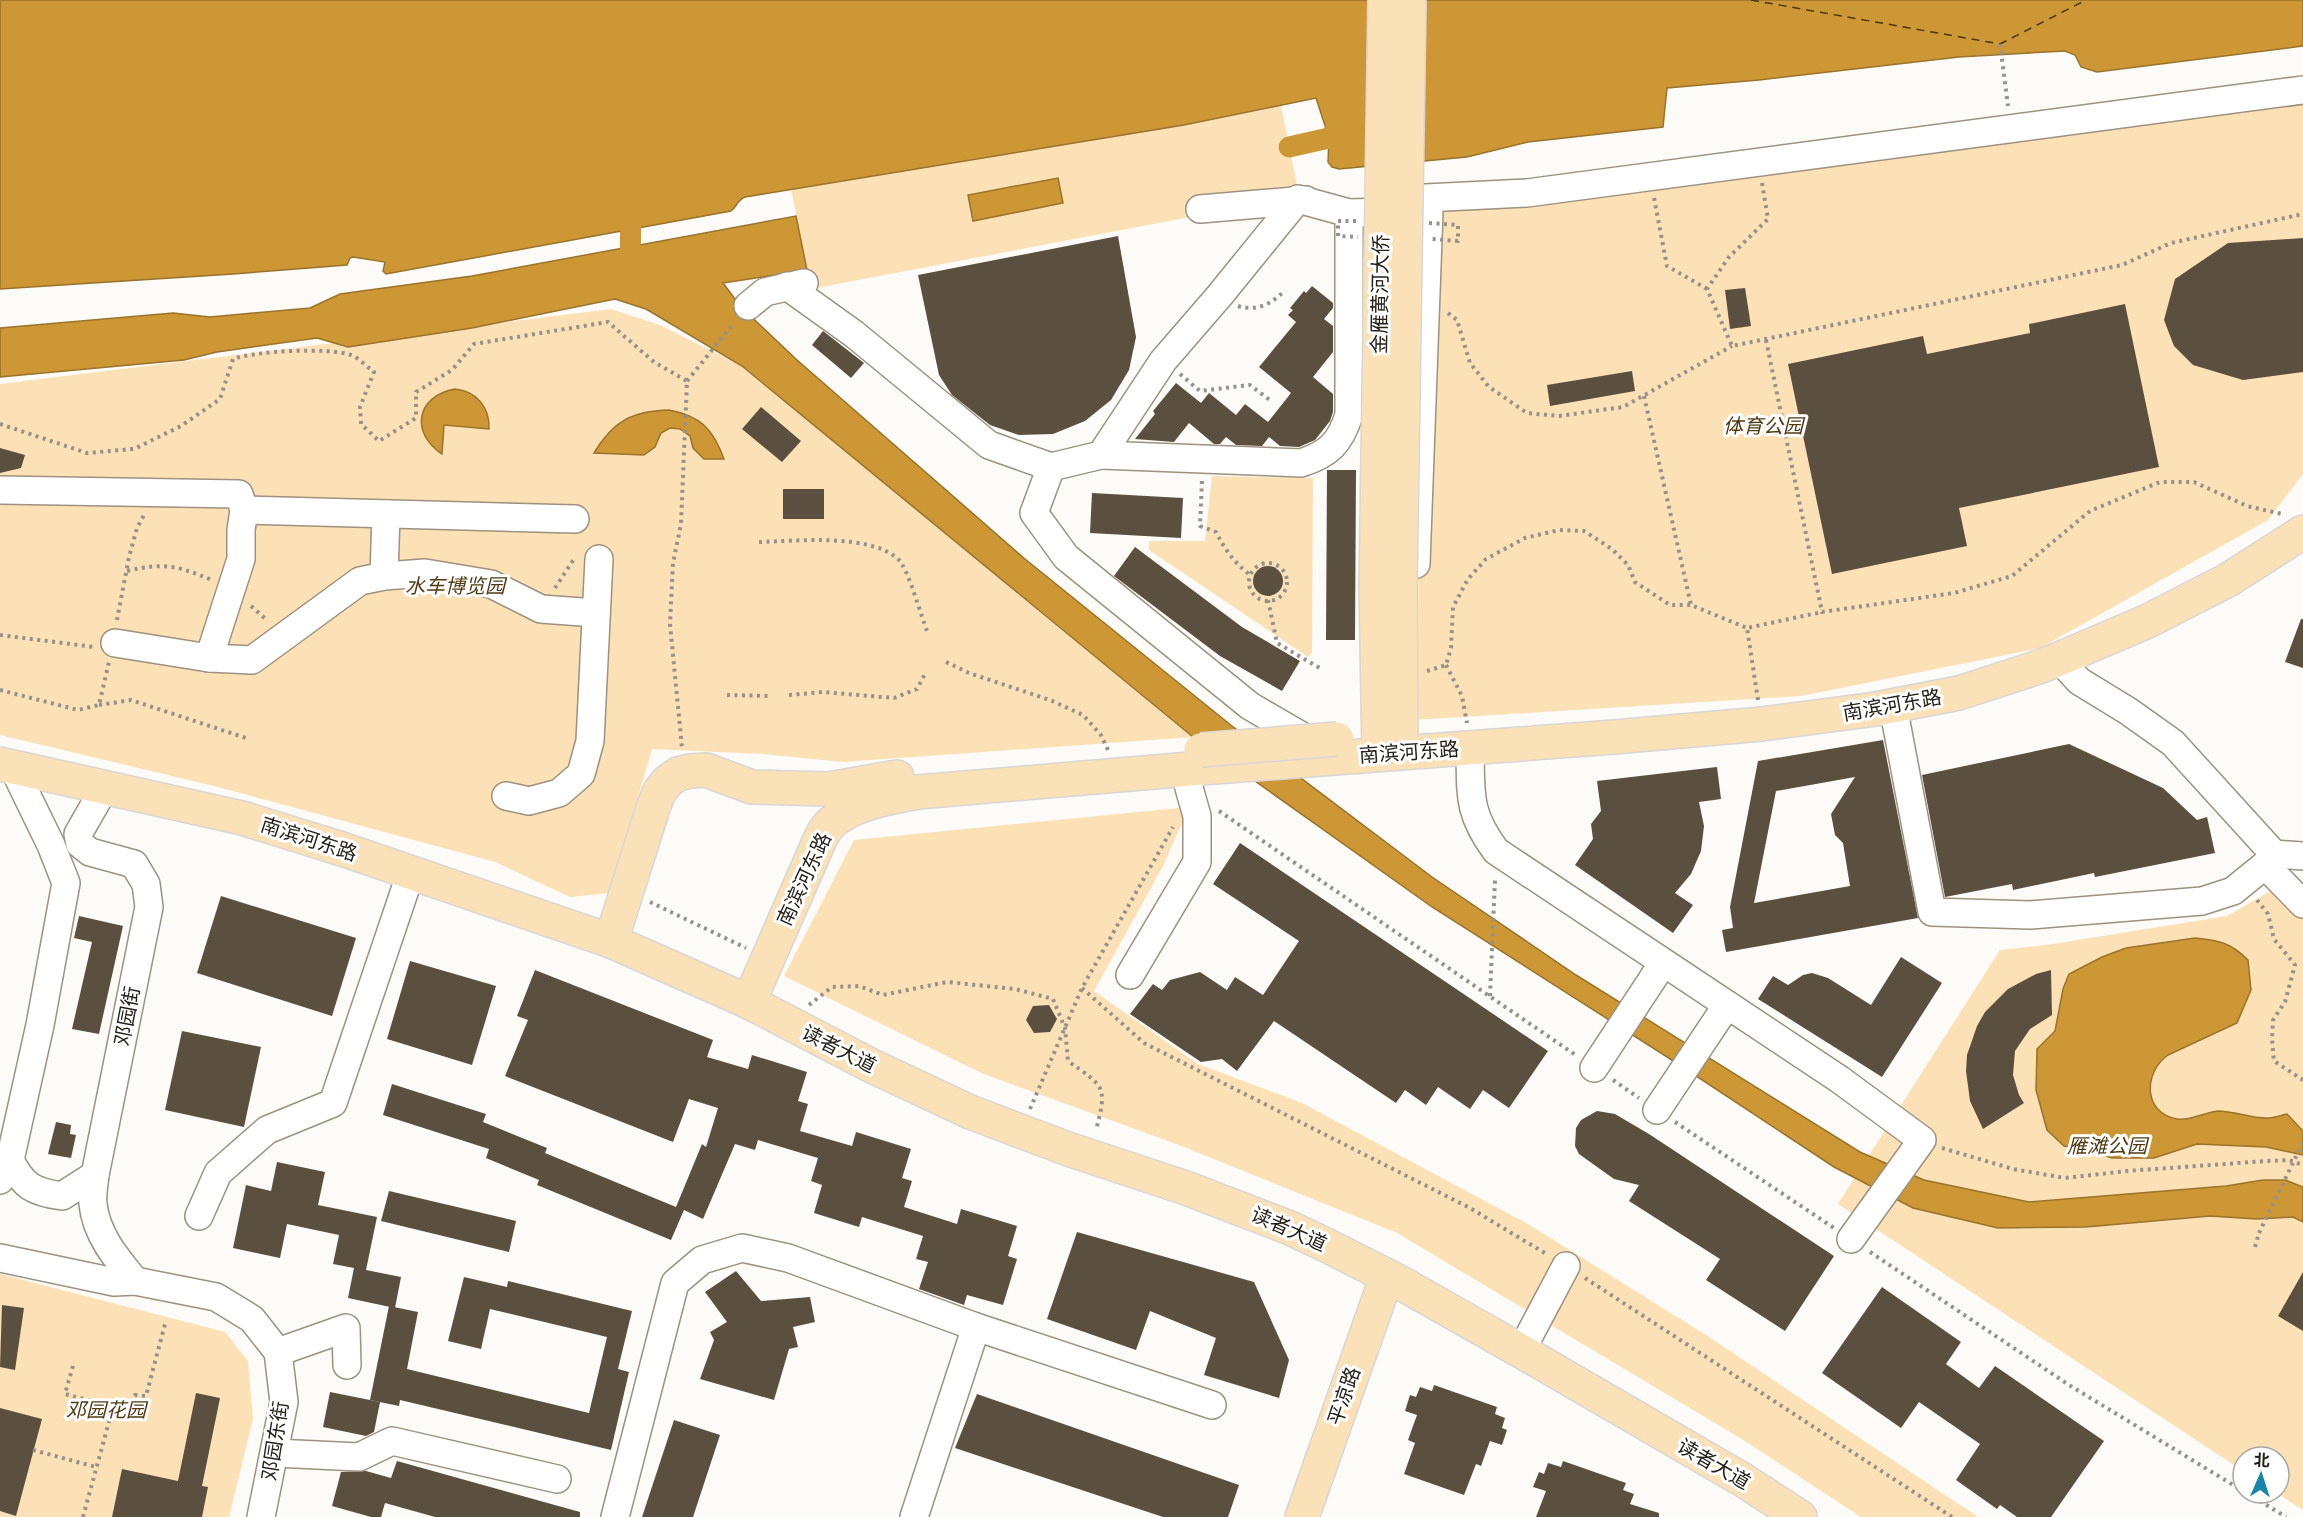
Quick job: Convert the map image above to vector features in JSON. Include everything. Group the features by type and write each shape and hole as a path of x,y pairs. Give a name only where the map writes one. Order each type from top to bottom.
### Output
{"main road":[{"name":"金雁黄河大侨","path":"1385,0 1388,588"},
{"name":"金雁黄河大侨","path":"1388,588 1409,0"},
{"name":"南滨河东路","path":"1469,739 1873,691 1954,675 2029,651 2140,604 2302,520"},
{"name":"南滨河东路","path":"6,766 242,818 411,872 611,941 749,1002 828,825 842,814 881,800 918,792 1194,769 1338,748 1761,724 1893,706 1959,693 2060,659 2148,621 2228,580 2302,520"},
{"path":"1388,588 1390,744"},
{"name":"南滨河东路","path":"685,773 706,770 752,788 829,789 916,774 1111,759 1194,769"},
{"path":"611,941 660,791 668,781 678,774 685,773"},
{"name":"读者大道","path":"749,1002 870,1065 970,1113 1088,1156 1186,1188 1279,1224 1387,1276 1743,1480 1800,1517"},
{"name":"平凉路","path":"1302,1517 1387,1276"}],"street":[{"path":"1200,209 1298,199 1349,201 1527,193 2303,90"},
{"path":"1298,199 1349,213 1429,211 1413,677 1390,744"},
{"path":"1101,455 1163,361 1220,296 1298,199"},
{"path":"748,306 765,292 798,284 854,334 989,445 1051,467 1101,455 1301,463 1318,458 1333,447 1344,432 1349,415 1349,213"},
{"path":"1051,467 1034,513 1066,557 1250,706 1338,748"},
{"path":"0,490 239,494 244,510 241,559 209,658"},
{"path":"244,510 575,519"},
{"path":"384,576 386,514"},
{"path":"506,796 529,801 559,793 581,774 590,741 596,613 586,559"},
{"path":"115,643 209,658 252,660 360,581 384,576 425,573 491,584 541,609 596,613"},
{"path":"2060,659 2079,681 2128,711 2173,743 2270,859 2303,904"},
{"path":"1893,706 1932,912 2030,915 2202,901 2233,891 2270,859 2303,856"},
{"path":"1469,739 1471,805 1480,830 1496,851 1657,971 1721,1014 1839,1079 1919,1144 1851,1239"},
{"path":"6,766 51,845 66,883 40,1024 5,1170 18,1175 29,1188 46,1194 62,1196 95,1175"},
{"path":"1130,975 1197,862 1194,769"},
{"name":"邓园街","path":"105,787 78,834 80,844 90,852 134,864 146,884 149,907 95,1175 92,1202 98,1228 115,1257 135,1281"},
{"path":"199,1216 218,1173 267,1130 333,1103 411,872"},
{"path":"1598,1061 1657,971"},
{"path":"1661,1103 1721,1014"},
{"path":"615,1517 675,1284 702,1260 742,1248 788,1258 976,1327 1212,1405"},
{"path":"0,1258 114,1282 135,1281 216,1297 252,1319 278,1352 346,1328 347,1365"},
{"path":"1521,1351 1566,1266"},
{"path":"918,1516 976,1327"},
{"name":"邓园东街","path":"261,1517 284,1402 278,1352"},
{"path":"275,1453 359,1457 392,1440 557,1479"}],"path":[{"path":"2000,44 2011,128"},
{"path":"1707,289 1729,257 1768,219 1758,161"},
{"path":"1650,176 1667,266 1707,289 1732,346"},
{"path":"1443,313 1451,313 1457,320 1470,363 1489,387 1527,413 1559,416 1623,407 1732,346 2122,265 2171,243 2303,214"},
{"path":"1423,222 1458,225 1458,241 1426,238"},
{"path":"1220,296 1228,302 1243,307 1259,307 1274,301 1285,290"},
{"path":"685,773 670,624 673,563 681,524 687,381 748,306"},
{"path":"0,424 87,453 134,449 181,426 220,399 233,359 245,354 309,351 351,355 374,372 360,407 362,424 379,441 416,418 416,392 452,370 474,344 608,322 654,362 687,381"},
{"path":"1766,340 1822,612"},
{"path":"1163,361 1200,391 1250,385 1271,401"},
{"path":"1643,395 1691,605"},
{"path":"1203,459 1200,526 1216,532 1235,564 1250,575"},
{"path":"1469,739 1462,696 1446,665 1450,648 1453,607 1468,579 1486,559 1526,538 1558,530 1584,531 1612,549 1628,565 1635,582 1670,605 1691,605 1747,628 1822,612 1954,593 2012,576 2090,511 2160,483 2194,482 2247,506 2302,520"},
{"path":"759,542 830,541 880,548 900,560 927,631"},
{"path":"541,609 586,559"},
{"path":"1264,563 1277,565 1285,574 1286,586 1279,597 1268,600 1256,597 1249,580 1254,569 1264,563"},
{"path":"1268,600 1277,643 1323,670"},
{"path":"1747,628 1759,706"},
{"path":"0,635 93,647 115,643"},
{"path":"945,662 969,673 1050,700 1083,715 1101,735 1111,759"},
{"path":"1426,671 1446,665"},
{"path":"789,695 823,692 894,698 918,689 926,674"},
{"path":"727,695 770,696"},
{"path":"99,705 131,700 249,739"},
{"path":"1194,769 1490,996 1598,1061 1661,1103 1851,1239 2069,1384 2231,1483"},
{"path":"1020,1132 1082,988 1175,824"},
{"path":"1490,996 1495,875"},
{"path":"2243,883 2268,914 2274,939 2295,965 2285,1002 2273,1020 2272,1040 2274,1061 2303,1080"},
{"path":"627,894 643,899 768,960"},
{"path":"787,1022 832,987 859,986 883,995 947,982 1015,989 1053,999 1065,1028 1068,1061 1098,1083 1104,1100 1088,1156"},
{"path":"1082,988 1144,1042 1470,1208 1566,1266 1952,1517"},
{"path":"2255,1247 2259,1233 2303,1142"},
{"path":"1919,1144 2013,1169 2066,1178 2127,1171 2267,1161 2289,1160 2303,1164"},
{"path":"73,1366 65,1394 130,1411 135,1395 146,1396 165,1324"},
{"path":"83,1517 113,1407"},
{"path":"33,1450 96,1467"},
{"path":"2266,1505 2286,1517"}],"green space":[{"name":"体育公园","path":"2303,87 2303,474 2268,520 2040,648 1801,696 1398,721 1413,198"},
{"path":"1281,105 1298,190 1201,215 811,289 791,189 1184,125"},
{"name":"水车博览园","path":"611,309 660,325 742,366 1193,737 843,762 763,754 652,749 610,893 570,897 495,862 214,786 0,735 0,384"},
{"path":"1212,476 1313,478 1312,653 1308,657 1149,550 1149,541 1205,541"},
{"path":"1189,807 1163,866 1094,991 1198,1064 1302,1103 1528,1224 1706,1335 1978,1517 1861,1517 1740,1438 1397,1233 1179,1145 981,1073 784,976 854,840"},
{"name":"雁滩公园","path":"2288,881 2303,896 2303,1510 2291,1502 2291,1445 2231,1445 2231,1463 1838,1204 2000,950 2053,944 2227,916"},
{"name":"邓园花园","path":"0,1274 225,1332 248,1361 253,1419 229,1517 0,1517"}],"shaded area":[{"path":"0,0 2303,0 2303,46 2097,72 2081,67 2075,55 2065,51 1959,57 1667,88 1663,127 1528,142 1467,157 1339,169 1332,167 1328,162 1329,138 1316,98 1184,125 745,197 731,211 386,274 383,271 385,262 353,257 347,265 0,289"},
{"path":"1058,178 1063,203 973,221 968,195"},
{"path":"796,216 807,270 723,283 741,307 797,360 1025,559 1232,726 1432,877 1576,975 1860,1152 1924,1180 2029,1202 2226,1186 2263,1180 2285,1180 2303,1187 2303,1222 2293,1217 2257,1219 2210,1216 2086,1227 1998,1228 1913,1208 1834,1167 1675,1062 1432,907 1193,737 742,366 646,309 615,299 472,328 348,347 317,338 217,352 184,360 0,377 0,328 173,313 210,317 310,308 340,294 472,276"},
{"path":"455,389 470,393 481,402 487,414 489,429 444,425 442,454 425,436 422,416 425,407 432,399"},
{"path":"669,410 690,416 704,425 715,440 724,459 704,459 693,448 690,436 680,429 670,428 661,433 655,447 644,455 594,453 609,433 625,420 644,413"},
{"path":"2195,938 2224,943 2242,954 2248,960 2251,990 2237,1023 2168,1055 2160,1063 2151,1082 2150,1092 2153,1101 2166,1115 2177,1119 2187,1119 2218,1111 2263,1118 2274,1118 2287,1114 2303,1131 2303,1155 2266,1147 2197,1144 2154,1158 2112,1158 2082,1148 2064,1146 2047,1130 2036,1090 2037,1049 2055,1031 2063,989 2069,974 2126,948"}],"building":[{"path":"1118,236 1136,337 1129,370 1111,400 1085,421 1053,434 1019,435 990,425 952,395 939,375 918,275"},
{"path":"2303,238 2303,372 2243,380 2193,365 2174,346 2164,320 2175,279 2228,243"},
{"path":"1312,286 1333,303 1333,308 1324,319 1333,326 1333,352 1313,377 1333,394 1333,412 1330,421 1315,440 1299,447 1280,446 1269,437 1262,446 1236,445 1226,437 1220,444 1214,444 1189,423 1174,442 1135,439 1155,414 1153,411 1176,383 1201,403 1209,393 1236,415 1245,404 1268,422 1291,393 1259,367 1296,322 1288,315 1293,310 1290,308 1304,291 1306,293"},
{"path":"1745,288 1751,326 1730,329 1725,290"},
{"path":"2125,304 2159,467 1959,508 1967,546 1832,574 1788,364 1923,336 1927,354 2030,333 2029,324"},
{"path":"823,331 864,363 851,378 812,345"},
{"path":"1632,371 1635,391 1550,406 1547,385"},
{"path":"761,407 801,441 782,462 742,429"},
{"path":"0,448 25,455 21,468 0,473"},
{"path":"1327,470 1356,470 1355,640 1326,640"},
{"path":"783,489 824,489 824,519 783,519"},
{"path":"1092,493 1183,498 1181,538 1090,533"},
{"path":"1135,547 1242,627 1300,661 1282,691 1220,656 1114,576"},
{"path":"1268,566 1278,571 1283,581 1278,591 1268,596 1258,591 1253,581 1258,571"},
{"path":"2301,619 2303,619 2303,668 2285,662"},
{"path":"1883,740 1918,918 1726,952 1722,930 1733,928 1730,907 1758,761","holes":["1855,777 1831,814 1835,835 1843,843 1850,886 1754,903 1776,791"]},
{"path":"2069,744 2163,788 2197,820 2207,817 2215,853 2095,877 2094,873 2013,890 2012,884 1945,897 1922,775"},
{"path":"1717,767 1721,799 1699,802 1704,826 1701,851 1691,874 1675,893 1693,905 1673,933 1575,865 1593,839 1591,824 1601,811 1597,781"},
{"path":"1240,843 1548,1051 1509,1108 1483,1090 1470,1109 1438,1087 1426,1105 1405,1090 1396,1103 1274,1021 1237,1071 1222,1059 1201,1062 1130,1014 1153,984 1162,990 1170,980 1200,972 1227,990 1235,977 1263,995 1299,941 1213,884"},
{"path":"221,896 356,938 332,1016 197,973"},
{"path":"79,916 123,926 99,1034 72,1029 92,942 74,938"},
{"path":"1901,957 1942,983 1882,1077 1758,999 1773,976 1788,985 1803,975 1812,973 1828,978 1871,1005"},
{"path":"410,961 496,986 472,1065 387,1039"},
{"path":"535,970 713,1040 707,1057 748,1069 752,1055 807,1072 798,1101 808,1104 800,1131 852,1146 856,1132 911,1149 902,1178 912,1181 904,1207 957,1224 961,1209 1017,1226 1008,1256 1017,1259 1003,1305 967,1295 964,1305 919,1289 928,1262 916,1259 923,1236 862,1217 859,1227 814,1213 822,1185 811,1181 818,1158 758,1140 755,1150 735,1144 703,1219 684,1210 671,1240 537,1185 539,1180 486,1158 489,1149 383,1115 392,1084 486,1114 483,1122 547,1148 545,1153 676,1207 702,1144 706,1147 718,1108 689,1099 673,1142 505,1076 528,1020 517,1016"},
{"path":"2051,970 2052,1015 2030,1029 2015,1051 2013,1075 2024,1103 1983,1129 1970,1101 1966,1071 1967,1055 1977,1026 1985,1012 2008,989 2036,974"},
{"path":"1049,1005 1057,1019 1050,1032 1034,1033 1026,1020 1033,1006"},
{"path":"182,1031 261,1047 244,1127 165,1110"},
{"path":"1597,1111 1615,1114 1649,1134 1834,1256 1785,1331 1706,1280 1720,1259 1629,1201 1639,1185 1614,1179 1579,1154 1575,1146 1576,1128 1581,1120"},
{"path":"56,1122 71,1125 70,1134 76,1135 71,1158 48,1154"},
{"path":"277,1162 325,1172 318,1205 377,1217 366,1270 401,1277 395,1308 348,1298 354,1268 333,1264 339,1235 287,1224 280,1258 233,1248 246,1185 271,1191"},
{"path":"389,1191 516,1221 509,1252 381,1221"},
{"path":"1077,1232 1254,1282 1289,1360 1279,1398 1204,1375 1216,1338 1150,1311 1136,1350 1047,1319"},
{"path":"736,1271 761,1301 810,1297 815,1322 793,1327 798,1347 789,1349 774,1400 700,1379 714,1340 710,1332 727,1322 705,1292"},
{"path":"2303,1272 2303,1331 2278,1316"},
{"path":"464,1277 507,1287 508,1281 632,1311 618,1369 629,1372 611,1450 400,1400 399,1406 370,1400 389,1306 418,1312 407,1369 589,1413 607,1337 490,1309 481,1349 448,1341"},
{"path":"1882,1287 1961,1342 1946,1364 1979,1388 1995,1366 2104,1441 2051,1517 2017,1517 2000,1505 1997,1509 1956,1480 1980,1444 1919,1402 1901,1428 1822,1373"},
{"path":"2,1305 24,1308 15,1370 0,1367"},
{"path":"1434,1385 1497,1407 1495,1414 1505,1418 1502,1428 1507,1430 1502,1445 1490,1441 1481,1466 1476,1464 1464,1495 1404,1474 1415,1443 1408,1440 1417,1415 1405,1411 1410,1395 1416,1397 1420,1387 1432,1391"},
{"path":"330,1392 380,1402 374,1432 366,1436 323,1427"},
{"path":"196,1393 220,1398 202,1486 208,1487 202,1517 112,1517 122,1469 178,1481"},
{"path":"977,1394 1239,1485 1228,1517 1163,1517 955,1448"},
{"path":"0,1408 42,1419 16,1516 0,1511"},
{"path":"674,1420 720,1435 693,1517 642,1517"},
{"path":"397,1461 580,1512 580,1517 435,1517 385,1503 381,1517 371,1517 332,1506 341,1472 366,1471 391,1478"},
{"path":"1563,1461 1626,1483 1623,1490 1634,1494 1630,1504 1659,1513 1659,1517 1536,1517 1546,1491 1533,1487 1539,1472 1544,1474 1548,1463 1561,1467"}],"waterway":[{"path":"1289,147 1329,138 1348,118"},
{"path":"630,276 631,199"}],"ferry route":[{"path":"1751,0 2000,44 2086,0"}]}
